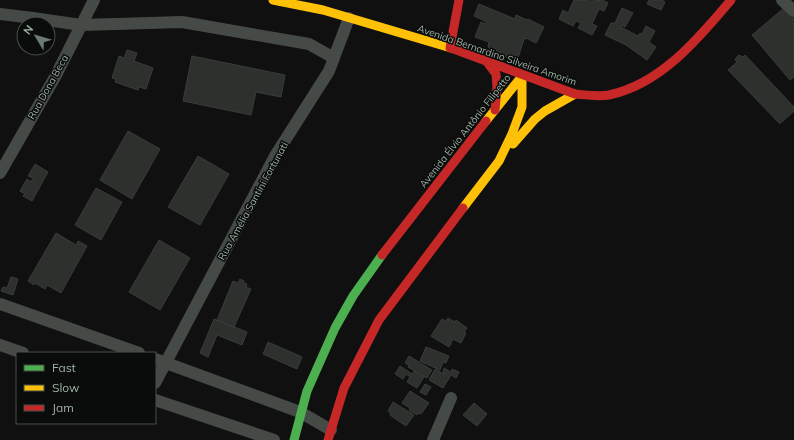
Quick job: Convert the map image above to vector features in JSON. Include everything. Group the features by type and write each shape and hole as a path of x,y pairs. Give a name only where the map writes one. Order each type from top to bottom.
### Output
{"main road":[{"name":"Avenida Bernardino Silveira Amorim","path":"273,0 323,10 450,48 522,76 575,94 608,95 628,89 650,78 674,61 692,44 731,0"},
{"path":"450,48 459,0"},
{"path":"487,62 496,74 497,87 495,110"},
{"name":"Avenida Élvio Antônio Filipetto","path":"294,440 300,412 307,391 335,328 352,296 522,76"},
{"name":"Avenida Élvio Antônio Filipetto","path":"330,435 344,388 362,350 379,320 499,160 512,134 522,108 522,76"},
{"path":"499,160 535,119 554,105 575,94"}],"street":[{"name":"Rua Dona Beca","path":"0,173 55,77 94,0"},
{"path":"782,0 794,11"},
{"path":"0,14 81,25 182,22 309,44 334,58"},
{"name":"Rua Amélia Santini Fortunati","path":"156,379 160,361 275,156 329,71 349,18"},
{"path":"0,304 136,352"},
{"path":"0,345 20,352"},
{"path":"160,361 300,412 330,435"},
{"path":"433,440 451,398"},
{"path":"156,400 274,440"}],"building":[{"path":"574,0 602,0 608,3 604,11 599,9 592,24 597,26 592,35 578,28 581,23 576,21 573,26 559,19 563,10 568,13"},
{"path":"649,0 662,0 665,2 661,10 647,4"},
{"path":"479,4 515,19 516,15 527,20 528,19 544,27 536,43 526,38 524,39 517,61 495,53 497,49 493,48 492,52 489,51 489,42 475,37 481,22 486,24 487,22 474,16"},
{"path":"622,8 633,13 625,27 622,25 621,27 638,36 640,33 642,34 646,26 655,31 649,42 656,47 647,60 626,45 605,35 611,23 615,23"},
{"path":"784,8 794,19 794,77 790,80 752,35"},
{"path":"127,50 137,53 134,61 153,68 146,89 139,87 138,90 115,82 116,79 112,78 119,56 124,58"},
{"path":"739,55 743,57 745,55 794,107 794,111 780,124 728,70 737,62 735,60"},
{"path":"192,56 285,75 281,97 256,92 251,115 183,101"},
{"path":"128,131 160,149 132,199 100,180"},
{"path":"198,156 229,174 200,225 168,207"},
{"path":"35,164 48,172 32,201 23,196 25,194 20,191 27,179 31,182 33,178 28,176"},
{"path":"96,188 122,202 101,240 75,225"},
{"path":"56,233 76,245 78,241 87,246 61,293 47,285 45,289 28,281"},
{"path":"159,240 190,258 160,310 129,292"},
{"path":"11,277 18,279 13,295 1,291 3,287 7,288"},
{"path":"240,279 247,284 246,287 251,289 234,327 217,320 233,281 238,283"},
{"path":"448,318 455,322 456,320 467,328 464,332 466,333 461,343 453,339 449,347 431,336 442,319 446,321"},
{"path":"214,319 247,332 242,345 217,335 208,357 200,353"},
{"path":"268,342 302,357 297,369 263,354"},
{"path":"426,347 449,356 446,363 443,362 440,370 420,361"},
{"path":"409,356 432,370 427,378 408,367 409,365 405,363"},
{"path":"400,366 412,374 414,371 424,377 417,388 407,382 410,377 406,374 403,379 395,374"},
{"path":"444,368 451,372 452,369 459,372 456,378 451,375 443,388 429,380 435,369 446,375 443,372"},
{"path":"425,384 431,387 426,395 420,392"},
{"path":"410,391 429,403 421,414 419,413 417,415 402,403"},
{"path":"393,402 414,415 406,426 390,415 391,413 388,411"},
{"path":"474,403 487,414 477,426 463,415"}],"traffic: fast":[{"path":"294,440 307,391 335,328 353,296 382,255"}],"traffic: slow":[{"path":"273,0 323,10 451,48"},
{"path":"486,121 522,76"},
{"path":"463,208 499,161 512,134 522,107 522,76"},
{"path":"513,144 535,119 545,111 575,94"}],"traffic: jam":[{"path":"450,48 459,0"},
{"path":"451,48 575,94 605,96 628,89 645,81 662,70 692,44 731,0"},
{"path":"487,62 496,74 497,87 495,110"},
{"path":"382,255 486,121"},
{"path":"328,440 344,388 379,320 463,208"}]}
